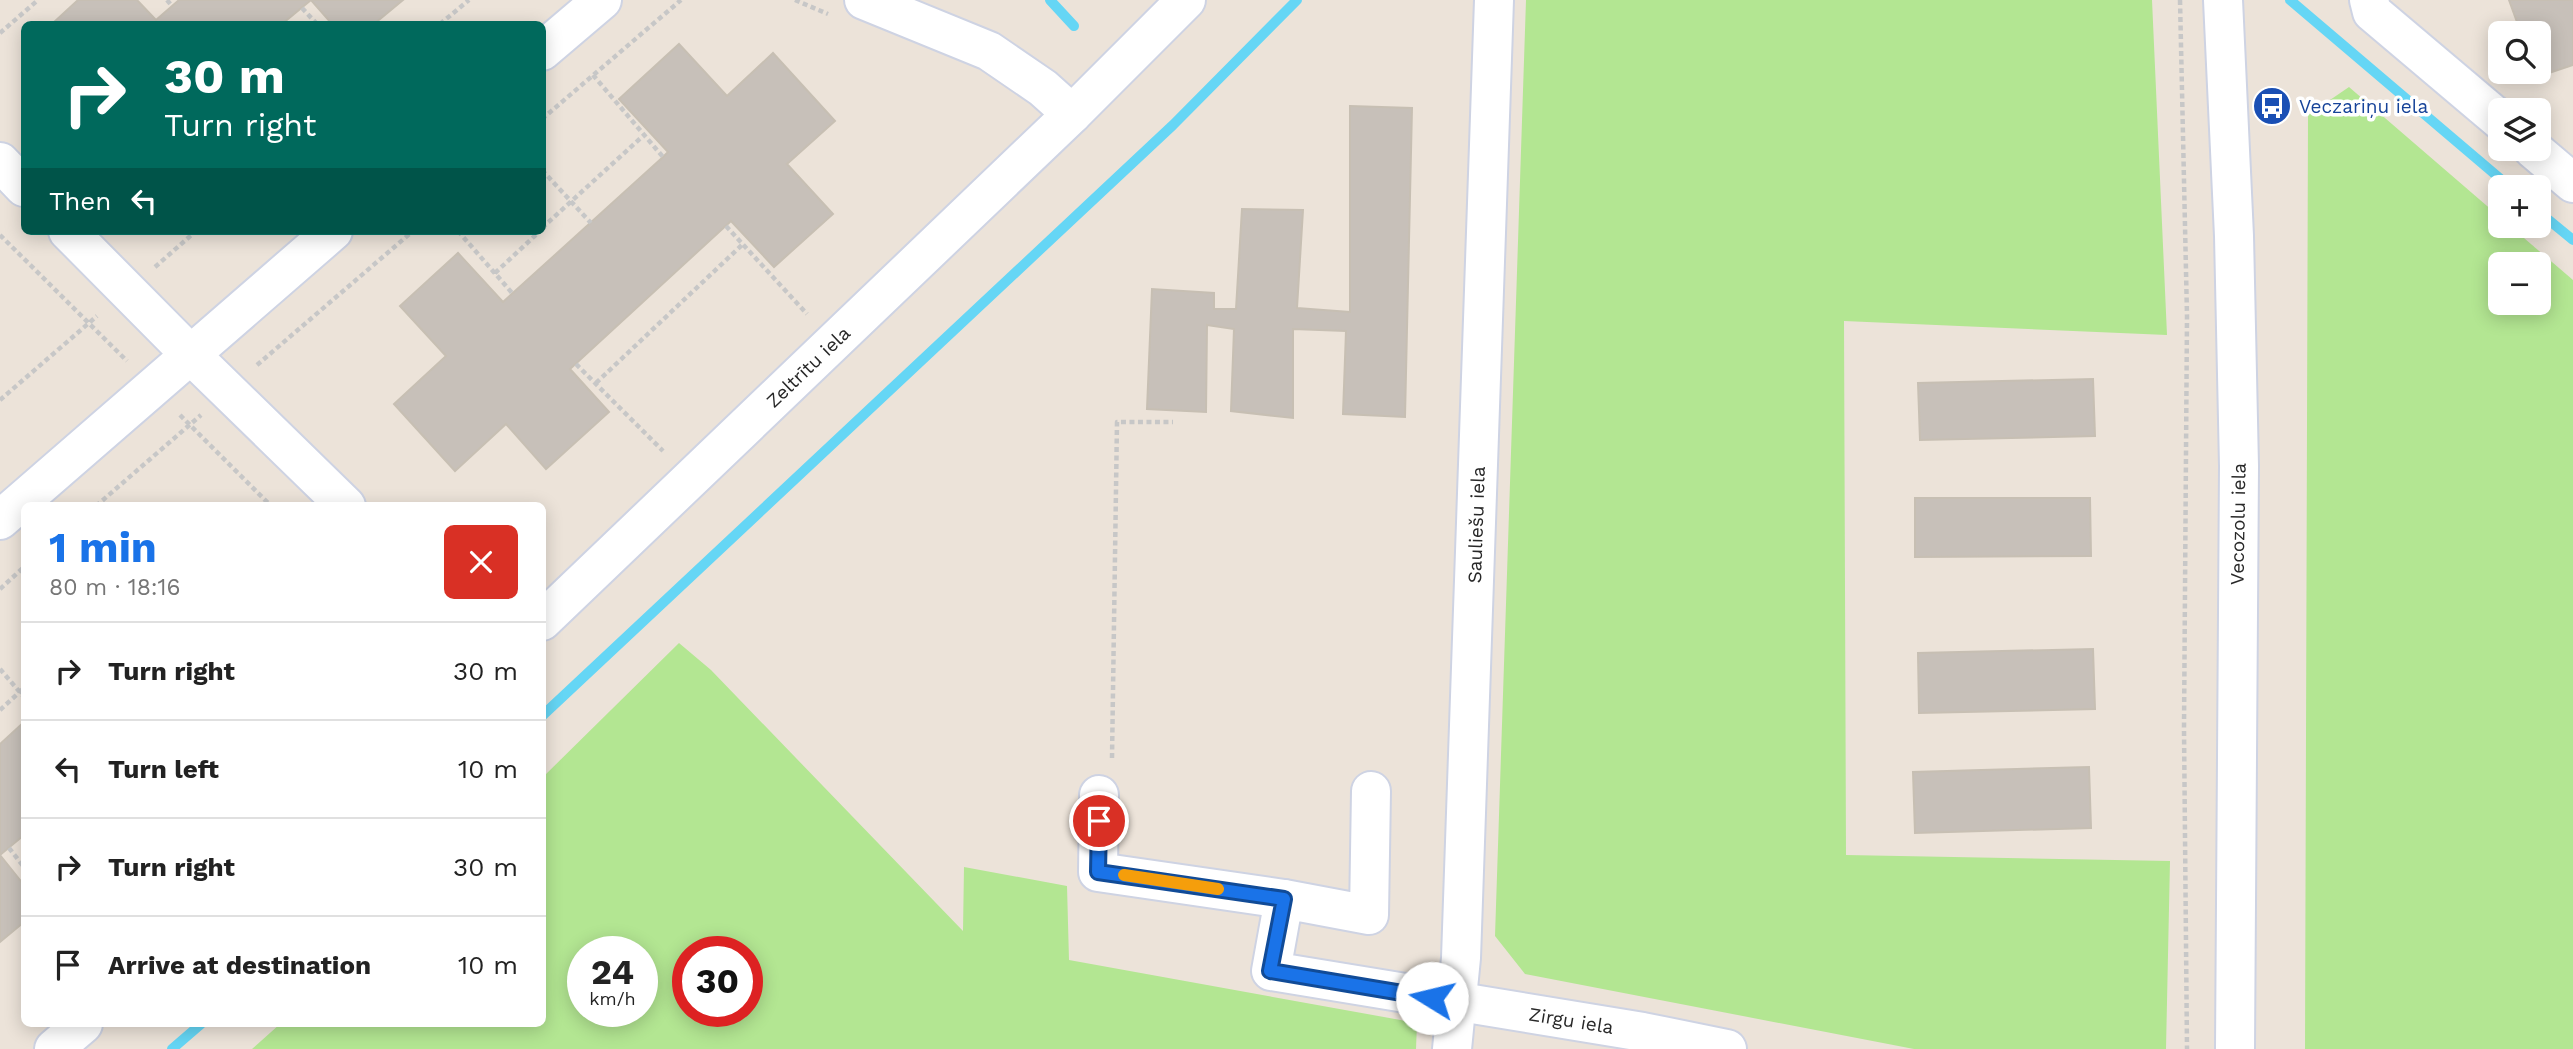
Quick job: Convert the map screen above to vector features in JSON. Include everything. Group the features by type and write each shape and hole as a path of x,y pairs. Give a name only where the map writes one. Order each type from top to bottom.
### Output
{"street":[{"path":"546,48 602,0"},
{"path":"864,0 989,51 1043,88 1072,114"},
{"name":"Zeltrītu iela","path":"546,617 1072,114 1186,0"},
{"name":"Sauliešu iela","path":"1452,1049 1461,958 1494,0"},
{"name":"Vecozolu iela","path":"2223,0 2234,236 2239,466 2235,1049"},
{"path":"2369,0 2372,12 2488,110"},
{"path":"0,162 21,184"},
{"path":"72,235 342,502"},
{"path":"0,520 328,235"},
{"path":"1100,795 1098,872 1284,899 1369,915 1371,791"},
{"name":"Zirgu iela","path":"1284,899 1270,971 1455,1003 1641,1041 1727,1049"},
{"path":"54,1049 80,1027"}],"path":[{"path":"0,33 38,0"},
{"path":"167,0 172,6"},
{"path":"444,21 469,0"},
{"path":"546,116 681,0"},
{"path":"2180,0 2187,316 2184,715 2187,1049"},
{"path":"302,8 314,21"},
{"path":"593,75 663,157"},
{"path":"546,225 644,135"},
{"path":"546,174 591,223"},
{"path":"726,226 807,315"},
{"path":"462,235 513,294"},
{"path":"495,273 536,235"},
{"path":"596,383 743,244"},
{"path":"576,364 667,455"},
{"path":"1100,795 1112,767 1116,422 1173,422"},
{"path":"0,589 21,571"},
{"path":"0,669 21,689"},
{"path":"0,710 21,691"},
{"path":"9,848 21,863"}],"green space":[{"path":"1526,0 2152,0 2167,335 1844,321 1846,855 2170,861 2166,1049 1914,1049 1525,974 1495,936"},
{"path":"2349,87 2488,207 2488,238 2524,238 2540,252 2488,252 2488,315 2551,315 2551,261 2573,280 2573,1049 2305,1049 2308,115"},
{"path":"679,643 711,670 963,931 964,867 1067,886 1069,960 1417,1023 1416,1049 252,1049 277,1027 546,1027 546,774"}],"building":[{"path":"78,0 137,0 156,20 179,0 311,0 286,21 55,21"},
{"path":"311,0 403,0 378,21 329,21"},
{"path":"2509,0 2573,0 2573,65 2551,72 2551,21 2517,21"},
{"path":"679,44 727,96 773,53 835,121 787,164 833,214 774,267 731,221 570,369 609,412 546,469 506,424 455,471 394,404 446,356 400,306 458,253 503,302 663,157 668,152 619,99"},
{"path":"1350,106 1412,108 1405,417 1343,414 1346,331 1293,329 1293,418 1231,411 1234,329 1207,325 1206,412 1147,409 1152,289 1214,293 1214,309 1236,309 1242,209 1303,210 1297,308 1350,312"},
{"path":"2093,379 2095,436 1920,440 1918,383"},
{"path":"1915,498 2090,498 2091,556 1915,557"},
{"path":"2093,649 2095,709 1919,713 1918,653"},
{"path":"21,725 21,838 0,855 0,744"},
{"path":"2089,767 2091,828 1915,833 1913,772"},
{"path":"0,855 21,881 21,924 0,942"}],"waterway":[{"path":"1050,0 1074,26"},
{"path":"546,712 1173,125 1297,0"},
{"path":"2290,0 2496,175"},
{"path":"2551,222 2573,240"},
{"path":"172,1049 198,1027"}],"slow traffic":[{"path":"1124,875 1218,889"}],"place":[{"name":"Veczariņu iela","path":"2272,106"}],"route":[{"path":"1099,821 1098,872 1284,899 1270,971 1432,998"}]}
